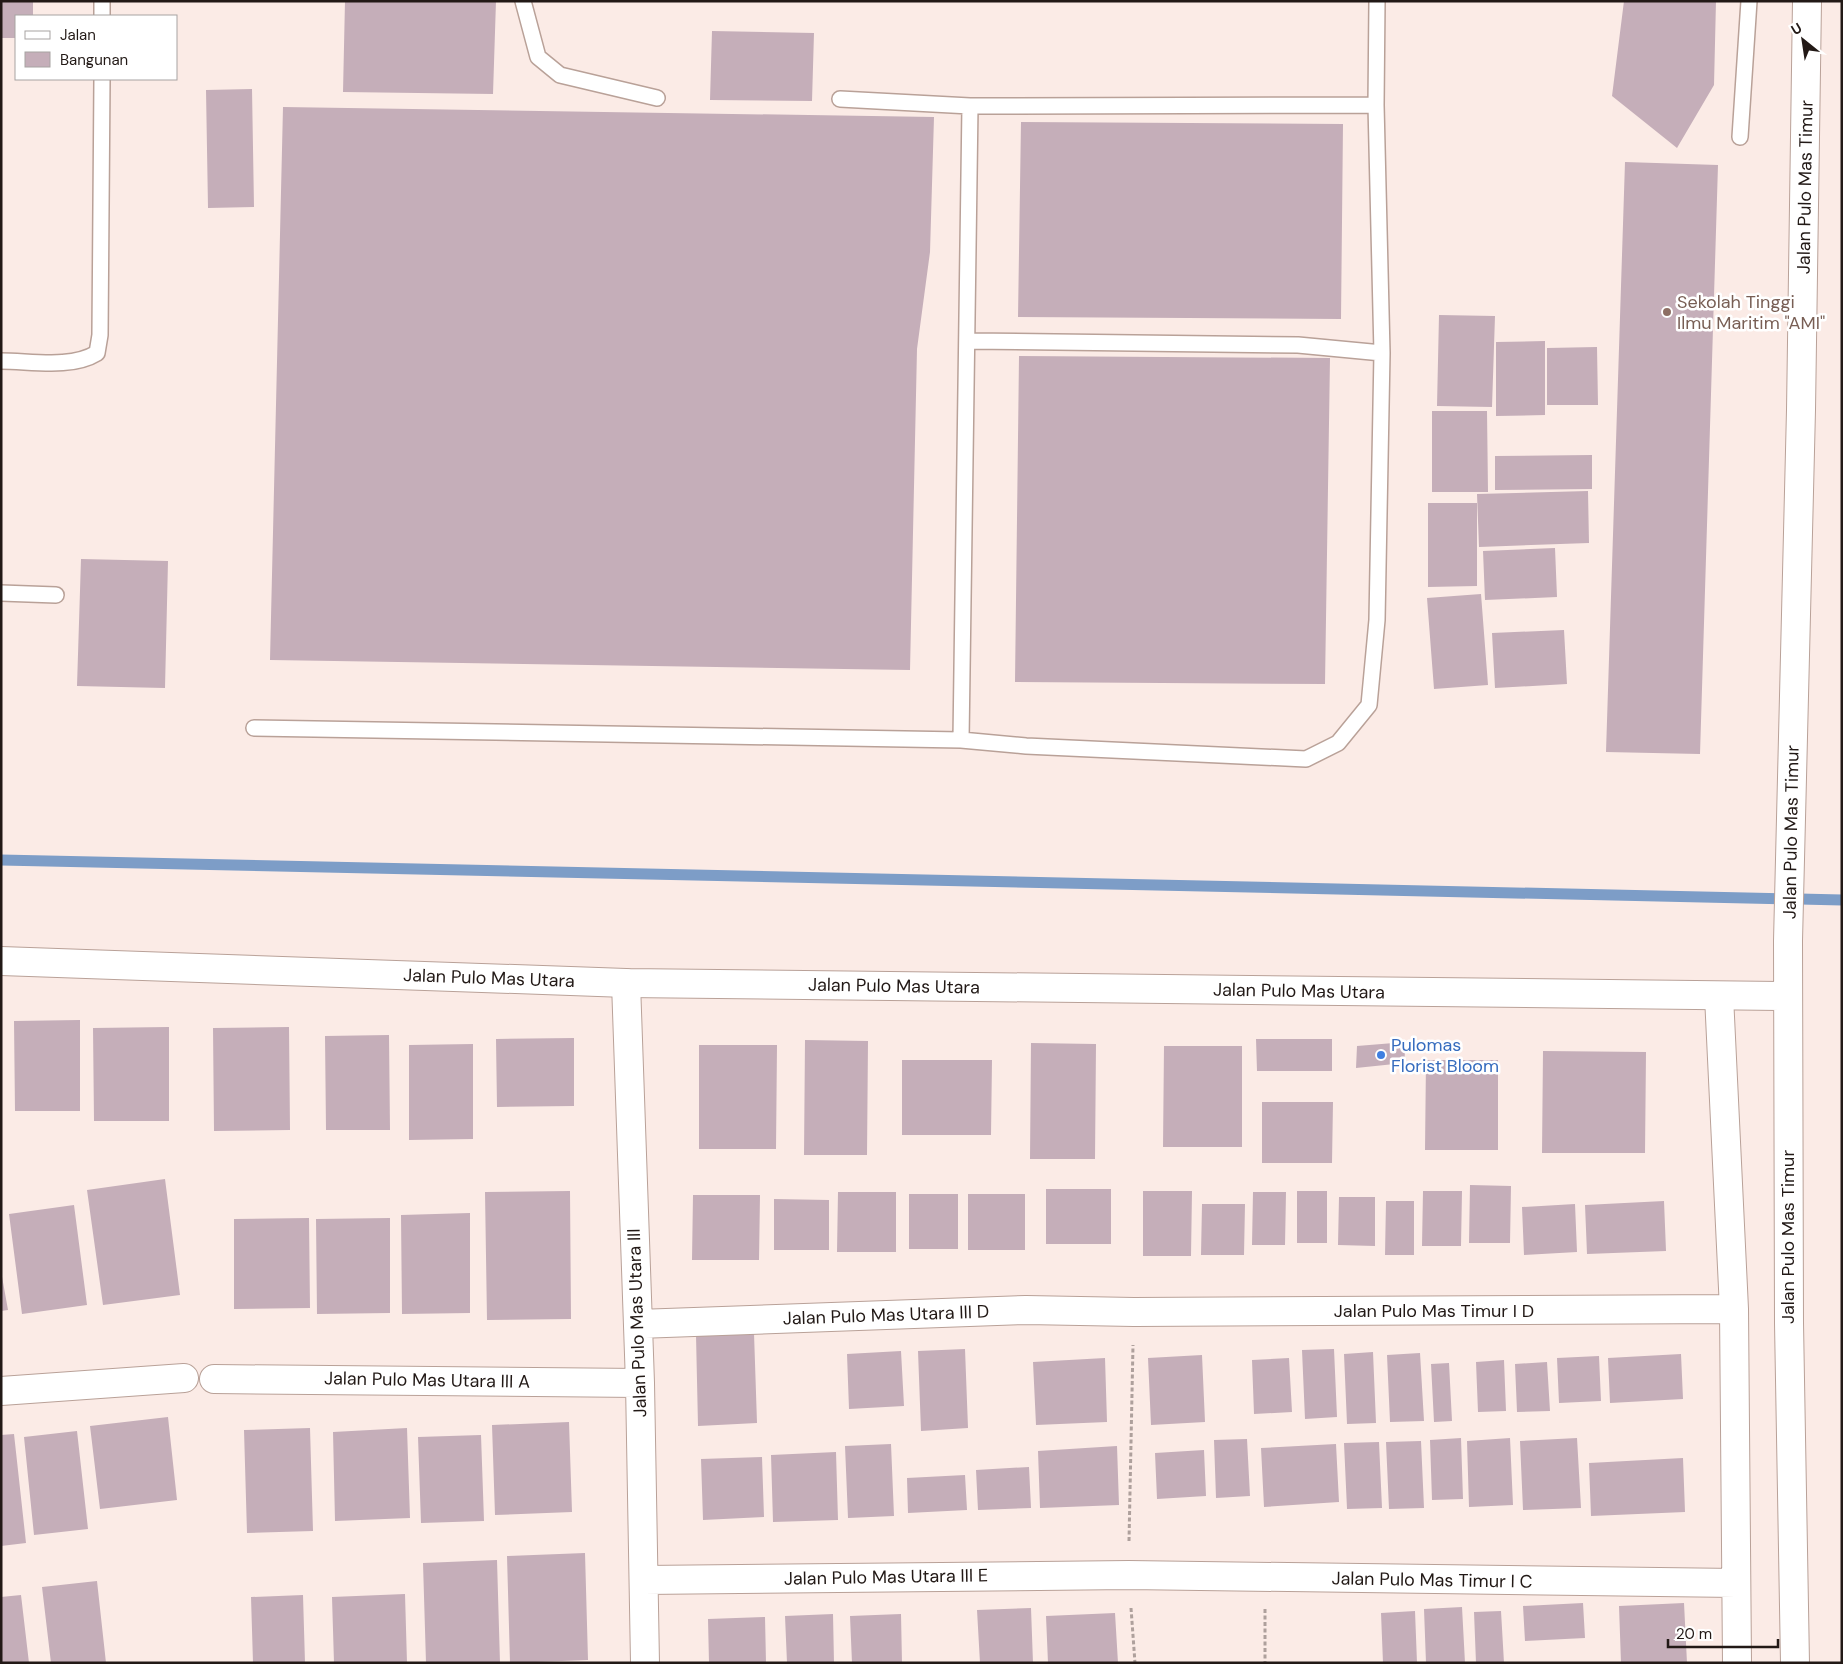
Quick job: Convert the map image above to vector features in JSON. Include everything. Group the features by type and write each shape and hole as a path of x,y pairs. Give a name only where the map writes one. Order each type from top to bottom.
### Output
{"street":[{"name":"Jalan Pulo Mas Timur","path":"1795,1663 1789,1322 1788,941 1801,410 1807,1"},
{"name":"Jalan Pulo Mas Utara","path":"1,961 626,982 1788,996"},
{"name":"Jalan Pulo Mas Utara III","path":"626,982 640,1383 645,1663"},
{"path":"1719,996 1734,1309 1737,1663"},
{"name":"Jalan Pulo Mas Timur I D","path":"1134,1312 1734,1309"},
{"name":"Jalan Pulo Mas Utara III D","path":"638,1324 1026,1310 1134,1312"},
{"path":"1,1391 184,1378"},
{"name":"Jalan Pulo Mas Utara III A","path":"214,1379 640,1383"},
{"name":"Jalan Pulo Mas Timur I C","path":"1129,1575 1736,1583"},
{"name":"Jalan Pulo Mas Utara III E","path":"644,1580 1129,1575"}],"lane":[{"path":"102,1 102,15"},
{"path":"523,1 538,57 560,75 657,98"},
{"path":"254,728 961,740 1026,746 1306,759 1338,743 1369,705 1377,620 1382,353 1376,105 1377,1"},
{"path":"1740,137 1749,1"},
{"path":"1,361 71,362 85,360 97,353 100,336 102,80"},
{"path":"840,99 970,106 1376,105"},
{"path":"961,740 970,106"},
{"path":"967,341 1278,345 1382,353"},
{"path":"1,593 56,595"}],"path":[{"path":"1134,1312 1129,1575 1135,1663"},
{"path":"1264,1578 1265,1663"}],"building":[{"path":"1,1 33,1 33,15 15,15 15,38 1,38"},
{"path":"345,1 496,1 493,94 343,92"},
{"path":"1624,1 1716,1 1714,85 1677,148 1612,96"},
{"path":"712,31 814,33 812,101 710,100"},
{"path":"252,89 254,207 208,208 206,90"},
{"path":"283,107 934,117 930,252 917,349 910,670 270,660"},
{"path":"1021,122 1343,124 1341,319 1018,317"},
{"name":"Sekolah Tinggi Ilmu Maritim \"AMI\"","path":"1625,162 1718,165 1700,754 1606,752"},
{"path":"1439,315 1495,316 1492,407 1437,406"},
{"path":"1545,341 1545,415 1496,416 1496,342"},
{"path":"1597,347 1598,405 1547,405 1547,348"},
{"path":"1019,356 1330,358 1325,684 1015,682"},
{"path":"1432,411 1487,411 1488,492 1432,492"},
{"path":"1592,455 1592,489 1495,490 1495,456"},
{"path":"1588,491 1589,543 1479,547 1477,494"},
{"path":"1428,503 1477,503 1477,586 1428,587"},
{"path":"1555,548 1557,597 1485,600 1483,551"},
{"path":"81,559 168,561 165,688 77,686"},
{"path":"1481,594 1488,685 1434,689 1427,598"},
{"path":"1564,630 1567,684 1495,688 1492,633"},
{"path":"80,1020 80,1111 15,1111 14,1021"},
{"path":"169,1027 169,1121 94,1121 93,1028"},
{"path":"289,1027 290,1130 214,1131 213,1028"},
{"path":"389,1035 390,1130 326,1130 325,1036"},
{"path":"574,1038 574,1106 497,1107 496,1039"},
{"path":"1256,1039 1332,1039 1332,1071 1257,1071"},
{"path":"805,1040 868,1041 867,1155 804,1155"},
{"name":"Pulomas Florist Bloom","path":"1406,1042 1404,1063 1356,1068 1357,1046"},
{"path":"1031,1043 1096,1044 1095,1159 1030,1159"},
{"path":"473,1044 473,1139 409,1140 409,1045"},
{"path":"699,1045 777,1045 776,1149 699,1149"},
{"path":"1164,1046 1242,1046 1242,1147 1163,1147"},
{"path":"1543,1051 1646,1052 1645,1153 1542,1153"},
{"path":"902,1060 992,1060 991,1135 902,1135"},
{"path":"1426,1060 1498,1060 1498,1150 1425,1150"},
{"path":"1262,1102 1333,1102 1332,1163 1262,1163"},
{"path":"165,1179 180,1295 103,1305 87,1190"},
{"path":"1470,1185 1511,1186 1510,1243 1469,1243"},
{"path":"1046,1189 1111,1189 1111,1244 1046,1244"},
{"path":"570,1191 571,1319 487,1320 485,1192"},
{"path":"1143,1191 1192,1191 1191,1256 1143,1256"},
{"path":"1297,1191 1327,1191 1327,1243 1297,1243"},
{"path":"1423,1191 1462,1191 1461,1246 1422,1246"},
{"path":"838,1192 896,1192 896,1252 837,1252"},
{"path":"1253,1192 1286,1192 1285,1245 1252,1245"},
{"path":"909,1194 958,1194 958,1249 909,1249"},
{"path":"968,1194 1025,1194 1025,1250 968,1250"},
{"path":"693,1195 760,1195 759,1260 692,1260"},
{"path":"1339,1197 1375,1197 1375,1246 1338,1245"},
{"path":"774,1199 829,1200 829,1250 774,1250"},
{"path":"1386,1201 1414,1201 1414,1255 1385,1255"},
{"path":"1664,1201 1666,1251 1587,1254 1585,1205"},
{"path":"1202,1204 1245,1204 1244,1255 1201,1255"},
{"path":"1575,1204 1577,1252 1524,1255 1522,1207"},
{"path":"74,1205 87,1305 22,1314 9,1214"},
{"path":"470,1213 470,1313 402,1314 401,1215"},
{"path":"309,1218 310,1308 234,1309 234,1219"},
{"path":"390,1218 390,1313 317,1314 316,1219"},
{"path":"1,1271 8,1310 1,1311"},
{"path":"754,1333 757,1423 698,1426 696,1335"},
{"path":"965,1349 968,1428 921,1431 918,1351"},
{"path":"1334,1349 1337,1417 1305,1419 1302,1350"},
{"path":"901,1351 904,1406 849,1409 847,1354"},
{"path":"1373,1352 1376,1423 1347,1424 1344,1354"},
{"path":"1420,1353 1424,1421 1390,1422 1387,1355"},
{"path":"1681,1354 1683,1399 1610,1403 1608,1358"},
{"path":"1202,1355 1205,1422 1151,1425 1148,1358"},
{"path":"1599,1356 1601,1401 1559,1403 1557,1358"},
{"path":"1105,1358 1107,1422 1036,1425 1033,1362"},
{"path":"1289,1358 1292,1412 1254,1414 1252,1360"},
{"path":"1504,1360 1506,1411 1478,1412 1476,1362"},
{"path":"1547,1362 1550,1411 1517,1412 1515,1364"},
{"path":"1449,1363 1452,1421 1434,1422 1431,1364"},
{"path":"168,1417 177,1500 100,1509 90,1426"},
{"path":"569,1422 572,1512 495,1515 492,1425"},
{"path":"310,1428 313,1531 247,1533 244,1430"},
{"path":"407,1428 410,1518 335,1521 333,1432"},
{"path":"77,1431 88,1529 34,1535 24,1437"},
{"path":"14,1434 26,1543 1,1546 1,1435"},
{"path":"481,1435 484,1521 421,1523 418,1437"},
{"path":"1461,1438 1463,1499 1432,1500 1430,1440"},
{"path":"1510,1438 1513,1505 1469,1507 1467,1441"},
{"path":"1577,1438 1581,1508 1523,1510 1520,1441"},
{"path":"1247,1439 1250,1496 1216,1498 1214,1440"},
{"path":"1421,1441 1424,1508 1389,1509 1386,1442"},
{"path":"1379,1442 1382,1508 1347,1509 1344,1443"},
{"path":"891,1444 894,1516 848,1518 845,1446"},
{"path":"1336,1444 1339,1502 1264,1507 1261,1448"},
{"path":"1117,1446 1119,1505 1040,1508 1038,1451"},
{"path":"1204,1450 1206,1496 1157,1499 1155,1453"},
{"path":"836,1452 838,1520 773,1522 771,1455"},
{"path":"762,1457 764,1517 703,1520 701,1459"},
{"path":"1683,1458 1685,1512 1591,1516 1589,1463"},
{"path":"1029,1467 1031,1508 978,1510 976,1470"},
{"path":"965,1475 967,1510 908,1513 907,1478"},
{"path":"585,1553 588,1660 510,1663 507,1556"},
{"path":"497,1560 500,1663 426,1663 423,1563"},
{"path":"97,1581 106,1663 51,1663 42,1587"},
{"path":"405,1594 407,1663 334,1663 332,1597"},
{"path":"21,1595 29,1663 1,1663 1,1597"},
{"path":"303,1595 305,1663 253,1663 251,1597"},
{"path":"1583,1603 1585,1638 1525,1641 1523,1606"},
{"path":"1684,1603 1687,1663 1621,1663 1619,1606"},
{"path":"1462,1607 1465,1663 1426,1663 1424,1609"},
{"path":"1031,1608 1033,1663 980,1663 977,1610"},
{"path":"1415,1611 1417,1663 1383,1663 1381,1613"},
{"path":"1501,1611 1504,1663 1476,1663 1474,1612"},
{"path":"1115,1613 1118,1663 1048,1663 1046,1616"},
{"path":"833,1614 834,1663 787,1663 785,1616"},
{"path":"901,1614 902,1663 852,1663 850,1616"},
{"path":"765,1617 766,1663 709,1663 708,1619"}],"waterway":[{"path":"1,860 1842,900"}],"place":[{"name":"Sekolah Tinggi Ilmu Maritim \"AMI\"","path":"1667,312"},
{"name":"Pulomas Florist Bloom","path":"1381,1055"}]}
